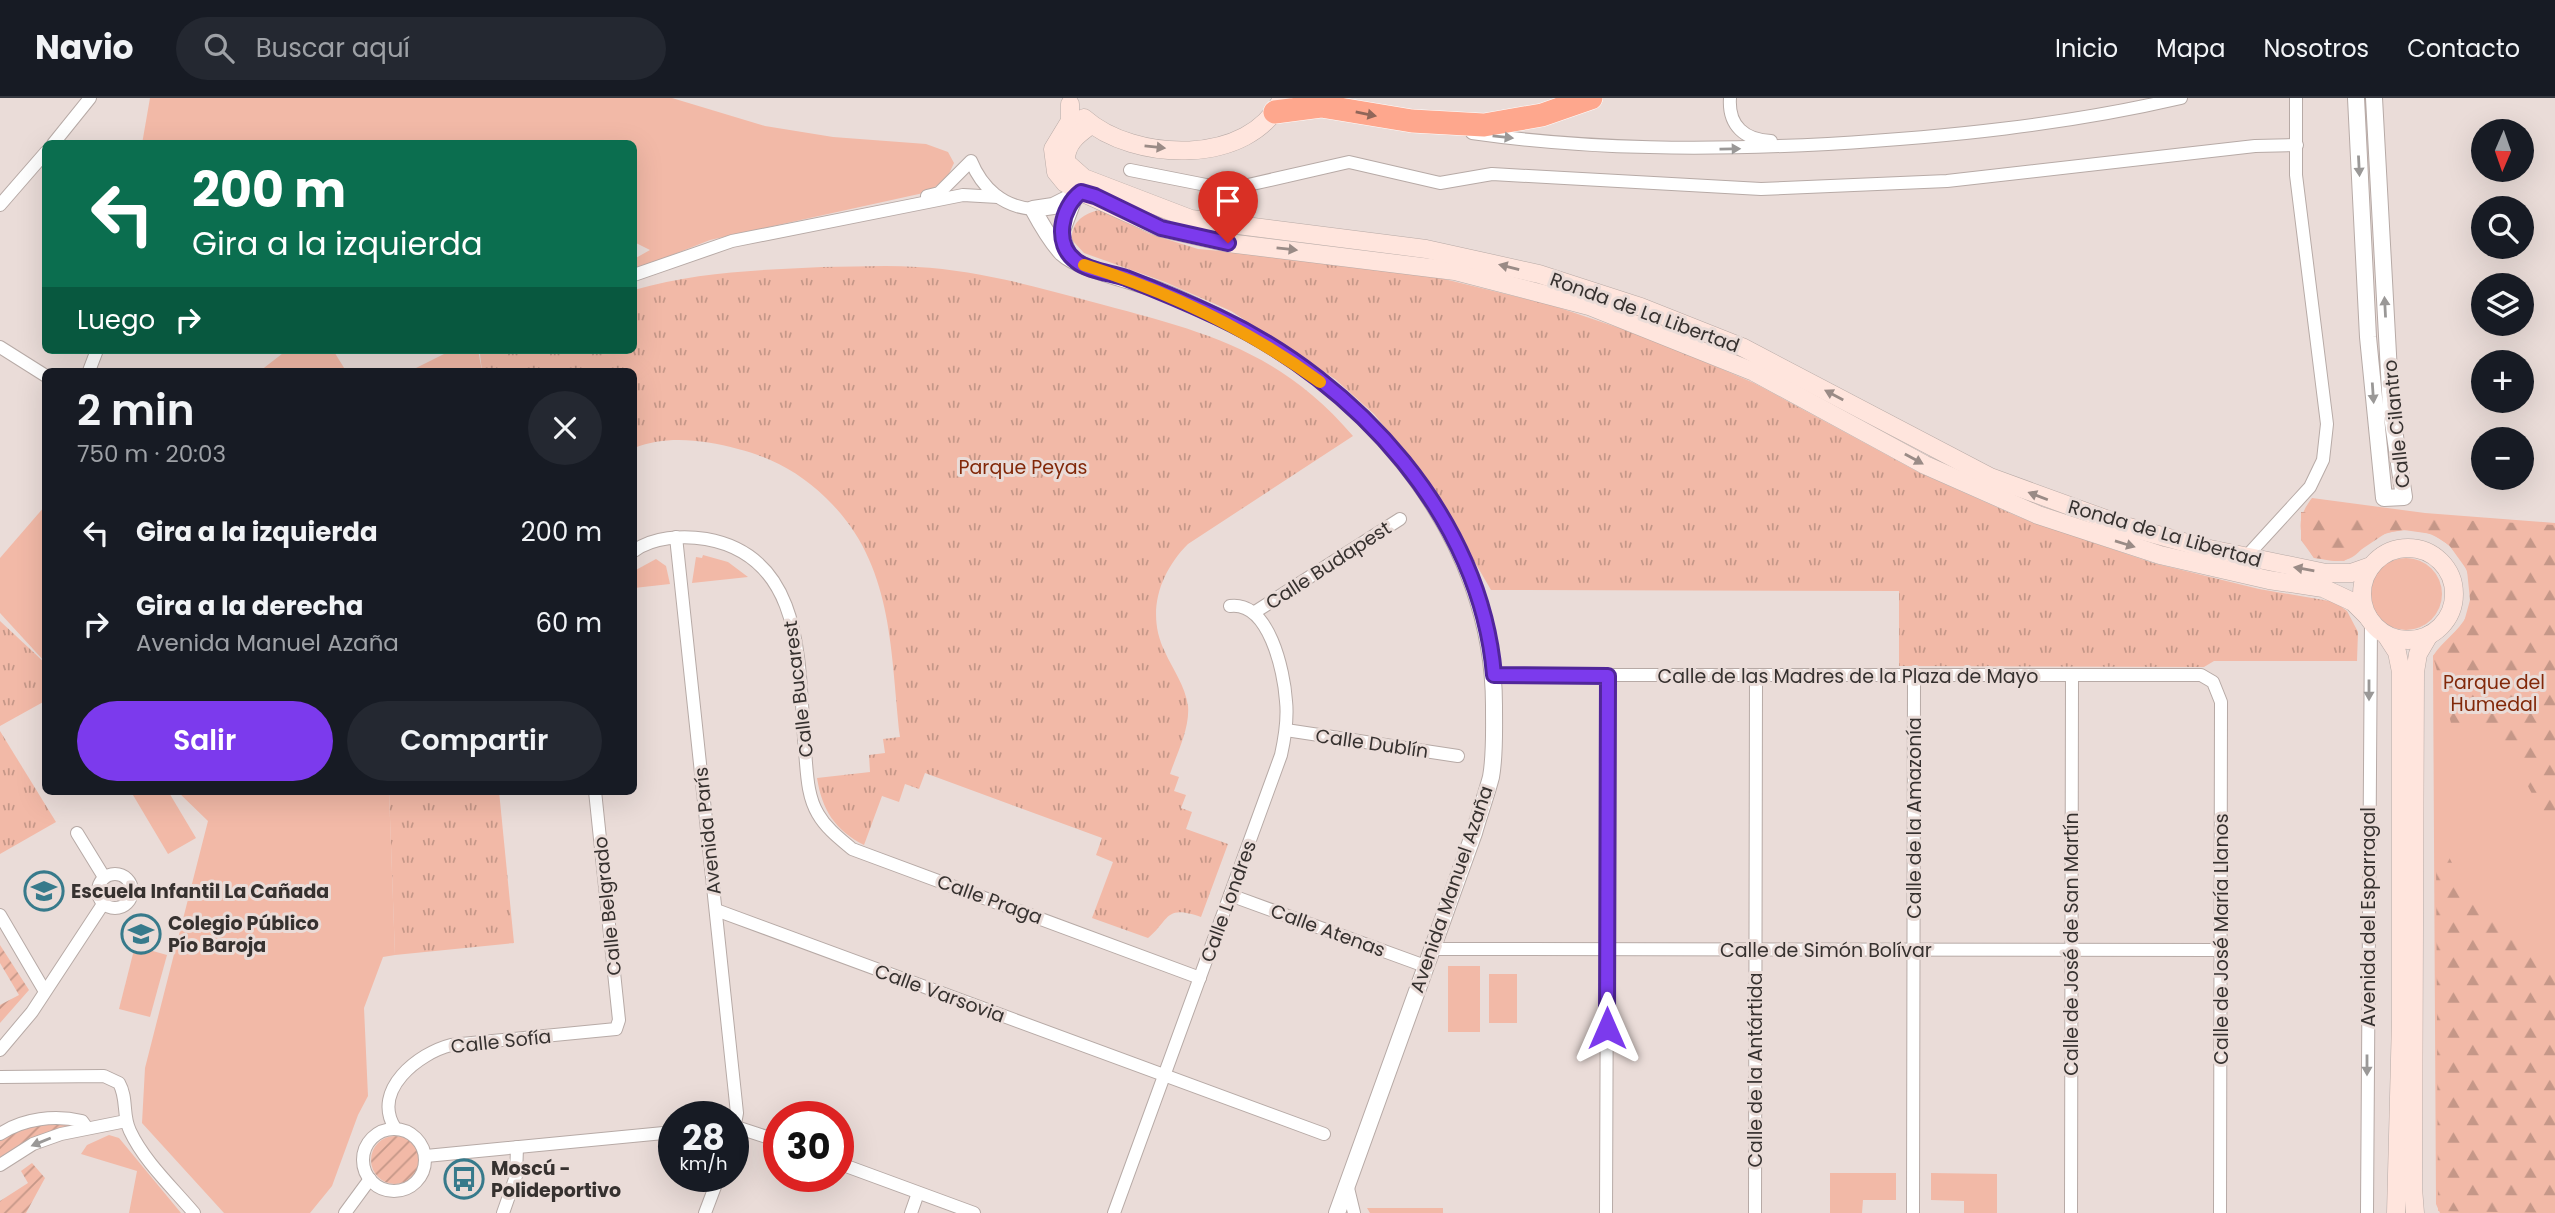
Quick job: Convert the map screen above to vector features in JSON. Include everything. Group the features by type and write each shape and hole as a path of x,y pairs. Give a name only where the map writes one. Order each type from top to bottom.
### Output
{"highway":[{"path":"1278,105 1321,106 1412,121 1458,125 1511,122 1591,98"}],"main road":[{"path":"1067,101 1091,125 1134,144 1189,150 1243,137 1278,105"},
{"name":"Ronda de La Libertad","path":"1067,101 1070,121 1053,149 1053,160 1065,183 1078,195 1095,196 1161,228 1191,237 1455,271 1589,306 1754,372 1925,465 2016,506 2160,555 2269,580 2323,588 2353,602 2369,619"},
{"name":"Ronda de La Libertad","path":"1091,125 1071,142 1065,151 1066,162 1084,178 1153,206 1191,219 1241,227 1327,234 1426,249 1527,271 1584,288 1742,347 1936,450 2011,485 2125,526 2246,557 2340,574 2371,566"},
{"path":"2406,547 2433,555 2443,564 2454,589 2454,603 2440,627 2429,635 2408,640 2386,635 2369,619 2363,607 2362,586 2371,566 2380,556 2406,547"},
{"name":"Avenida del Esparragal","path":"2386,635 2397,652 2401,672 2401,1020 2396,1213"},
{"path":"2416,1213 2413,1188 2414,672 2418,654 2429,635"}],"street":[{"path":"56,140 90,98"},
{"path":"1730,98 1733,121 1746,137 1757,141 1827,144"},
{"path":"1412,121 1495,137 1634,147 1737,149 1896,141 2005,129 2181,98"},
{"path":"2246,557 2310,487 2323,460 2327,424 2296,175 2296,98"},
{"name":"Calle Cilantro","path":"2356,98 2368,337 2384,498 2404,497 2391,409 2374,98"},
{"path":"1130,170 1206,184 1248,185 1349,162 1440,183 1492,174 1761,189 1947,181 2255,146 2297,145"},
{"path":"0,205 42,157"},
{"path":"879,210 939,193 971,161 981,181 998,197"},
{"path":"637,274 732,241 879,210 963,195 998,197 1033,209 1053,206 1078,195"},
{"path":"1075,261 1063,246 1061,233 1078,195"},
{"name":"Avenida Manuel Azaña","path":"1033,209 1044,230 1064,254 1075,261 1162,291 1226,321 1277,351 1328,387 1379,433 1421,485 1459,550 1479,596 1494,675 1490,777 1432,949 1337,1213"},
{"path":"0,347 42,373"},
{"name":"Calle Budapest","path":"1255,612 1400,519"},
{"path":"637,550 655,541 676,537"},
{"name":"Calle Bucarest","path":"676,537 702,538 734,547 758,562 782,592 795,640 809,787"},
{"name":"Avenida París","path":"676,537 716,910 732,1101"},
{"path":"1230,606 1245,606 1255,612"},
{"name":"Calle Londres","path":"1114,1213 1281,755 1286,730 1283,677 1274,648 1255,612"},
{"name":"Avenida del Esparragal","path":"2367,1213 2369,619"},
{"name":"Calle de las Madres de la Plaza de Mayo","path":"1494,675 2201,675"},
{"name":"Calle de José de San Martín","path":"2071,1213 2072,675"},
{"name":"Calle de José María Llanos","path":"2201,675 2213,682 2221,702 2220,1213"},
{"path":"1606,1213 1608,676"},
{"name":"Calle de la Antártida","path":"1755,1213 1756,676"},
{"name":"Calle de la Amazonía","path":"1913,1213 1914,676"},
{"name":"Calle Dublín","path":"1286,730 1458,755"},
{"name":"Calle Praga","path":"809,787 817,813 833,833 852,849 1200,978"},
{"name":"Calle Belgrado","path":"595,795 619,1022"},
{"path":"77,833 104,877"},
{"path":"113,874 124,876 132,891 129,902 120,908 103,904 97,892 104,877 113,874"},
{"name":"Calle Atenas","path":"1230,895 1425,966"},
{"path":"0,1050 15,1034 103,904"},
{"name":"Calle Varsovia","path":"716,910 1324,1134"},
{"path":"0,915 44,990"},
{"name":"Calle de Simón Bolívar","path":"1432,949 2221,950"},
{"name":"Calle Sofía","path":"395,1128 390,1112 398,1081 407,1068 427,1053 451,1045 611,1031 619,1022"},
{"path":"0,1077 113,1079 124,1091 126,1121 137,1144 194,1213"},
{"path":"0,1134 20,1123 44,1119 82,1121 87,1128"},
{"path":"0,1165 33,1144 87,1128 126,1121"},
{"path":"395,1128 416,1136 426,1156 422,1176 409,1188 388,1191 370,1180 363,1165 366,1146 380,1131 395,1128"},
{"path":"426,1156 658,1134"},
{"path":"503,1213 516,1176 517,1147"},
{"path":"854,1169 974,1213"},
{"path":"345,1213 370,1180"},
{"path":"1347,1184 1354,1213"},
{"path":"705,1213 713,1192"},
{"path":"911,1213 918,1193"}],"green space":[{"path":"150,98 672,98 765,126 833,137 926,144 948,152 954,163 947,178 928,192 710,240 637,269 637,257 650,250 637,244 637,140 143,140"},
{"path":"1100,210 1150,234 1198,249 1310,259 1440,278 1551,305 1652,339 1754,383 1920,473 2019,517 2153,563 2259,589 2335,602 2347,611 2358,632 2357,661 2214,661 2204,667 1899,666 1899,591 1491,590 1424,475 1374,414 1335,379 1231,311 1165,282 1084,253 1072,240 1074,228 1084,216"},
{"name":"Parque Peyas","path":"905,266 961,271 1026,284 1165,322 1233,346 1265,362 1295,381 1353,436 1188,544 1170,568 1158,595 1156,623 1159,638 1182,684 1188,706 1185,732 1170,774 1179,777 1174,791 1186,795 1181,808 1192,812 1186,829 1228,844 1201,917 1189,913 1174,913 1148,938 1092,918 1113,862 1096,855 1102,838 925,773 919,789 905,784 899,802 882,796 864,845 845,833 826,809 817,778 870,772 869,755 885,753 883,739 900,737 885,609 865,550 848,523 826,498 806,481 774,462 751,453 712,443 686,440 660,441 637,447 637,368 482,368 480,354 637,354 637,289 680,279 750,271"},
{"path":"282,354 335,354 344,368 264,368"},
{"path":"444,354 479,354 481,368 416,368"},
{"name":"Parque del Humedal","path":"2312,498 2425,513 2555,523 2555,1213 2440,1213 2436,1204 2433,656 2467,615 2471,596 2468,576 2463,563 2446,543 2434,536 2409,530 2383,535 2349,559 2338,561 2314,558 2301,528 2303,513"},
{"path":"42,509 42,659 0,613 0,558"},
{"path":"2301,512 2555,525 2555,838 2508,748 2482,730 2451,723 2433,656 2464,622 2470,600 2467,570 2449,545 2432,534 2404,530 2386,533 2344,561 2314,558 2301,540"},
{"path":"703,555 728,562 748,577 692,583 696,557 702,558"},
{"path":"2413,558 2432,568 2440,580 2440,608 2432,620 2420,628 2399,630 2380,620 2372,608 2370,587 2380,568 2392,560"},
{"path":"656,559 666,566 670,584 637,588 637,569"},
{"path":"0,621 42,660 42,703 0,726"},
{"path":"0,731 56,822 0,854"},
{"path":"133,795 170,795 196,838 168,854"},
{"path":"181,795 389,795 395,955 383,957 364,1008 368,1096 358,1115 332,1186 310,1213 224,1213 142,1123 145,1068 208,821"},
{"path":"389,795 499,795 514,943 395,955"},
{"path":"2436,846 2446,851 2456,871 2555,974 2555,1213 2438,1211"},
{"path":"0,945 29,990 0,1023 0,1005 19,995 0,963"},
{"path":"135,946 167,955 150,1017 119,1009"},
{"path":"1448,966 1480,966 1480,1032 1448,1032"},
{"path":"1489,974 1517,974 1517,1023 1489,1023"},
{"path":"41,1123 71,1124 71,1128 0,1158 0,1139 14,1131"},
{"path":"109,1135 119,1138 181,1213 129,1213 137,1171 81,1154 87,1145"},
{"path":"395,1136 412,1143 419,1160 412,1177 395,1184 378,1177 371,1160 378,1143"},
{"path":"32,1163 45,1178 26,1213 0,1213 0,1201 28,1183 21,1171"},
{"path":"1830,1173 1896,1173 1896,1200 1863,1200 1862,1213 1830,1213"},
{"path":"1931,1173 1997,1174 1997,1213 1964,1213 1964,1201 1931,1200"},
{"path":"1367,1208 1443,1208 1443,1213 1370,1213"}],"slow traffic":[{"path":"1084,265 1162,291 1226,321 1277,351 1320,382"}],"place":[{"name":"Escuela Infantil La Cañada","path":"44,891"},
{"name":"Colegio Público Pío Baroja","path":"141,934"},
{"name":"Moscú - Polideportivo","path":"464,1179"}],"route":[{"path":"1228,243 1191,237 1161,228 1081,192 1074,198 1063,221 1061,233 1063,246 1075,261 1162,291 1226,321 1277,351 1328,387 1379,433 1421,485 1468,569 1487,627 1494,675 1608,676 1607,1028"}]}
